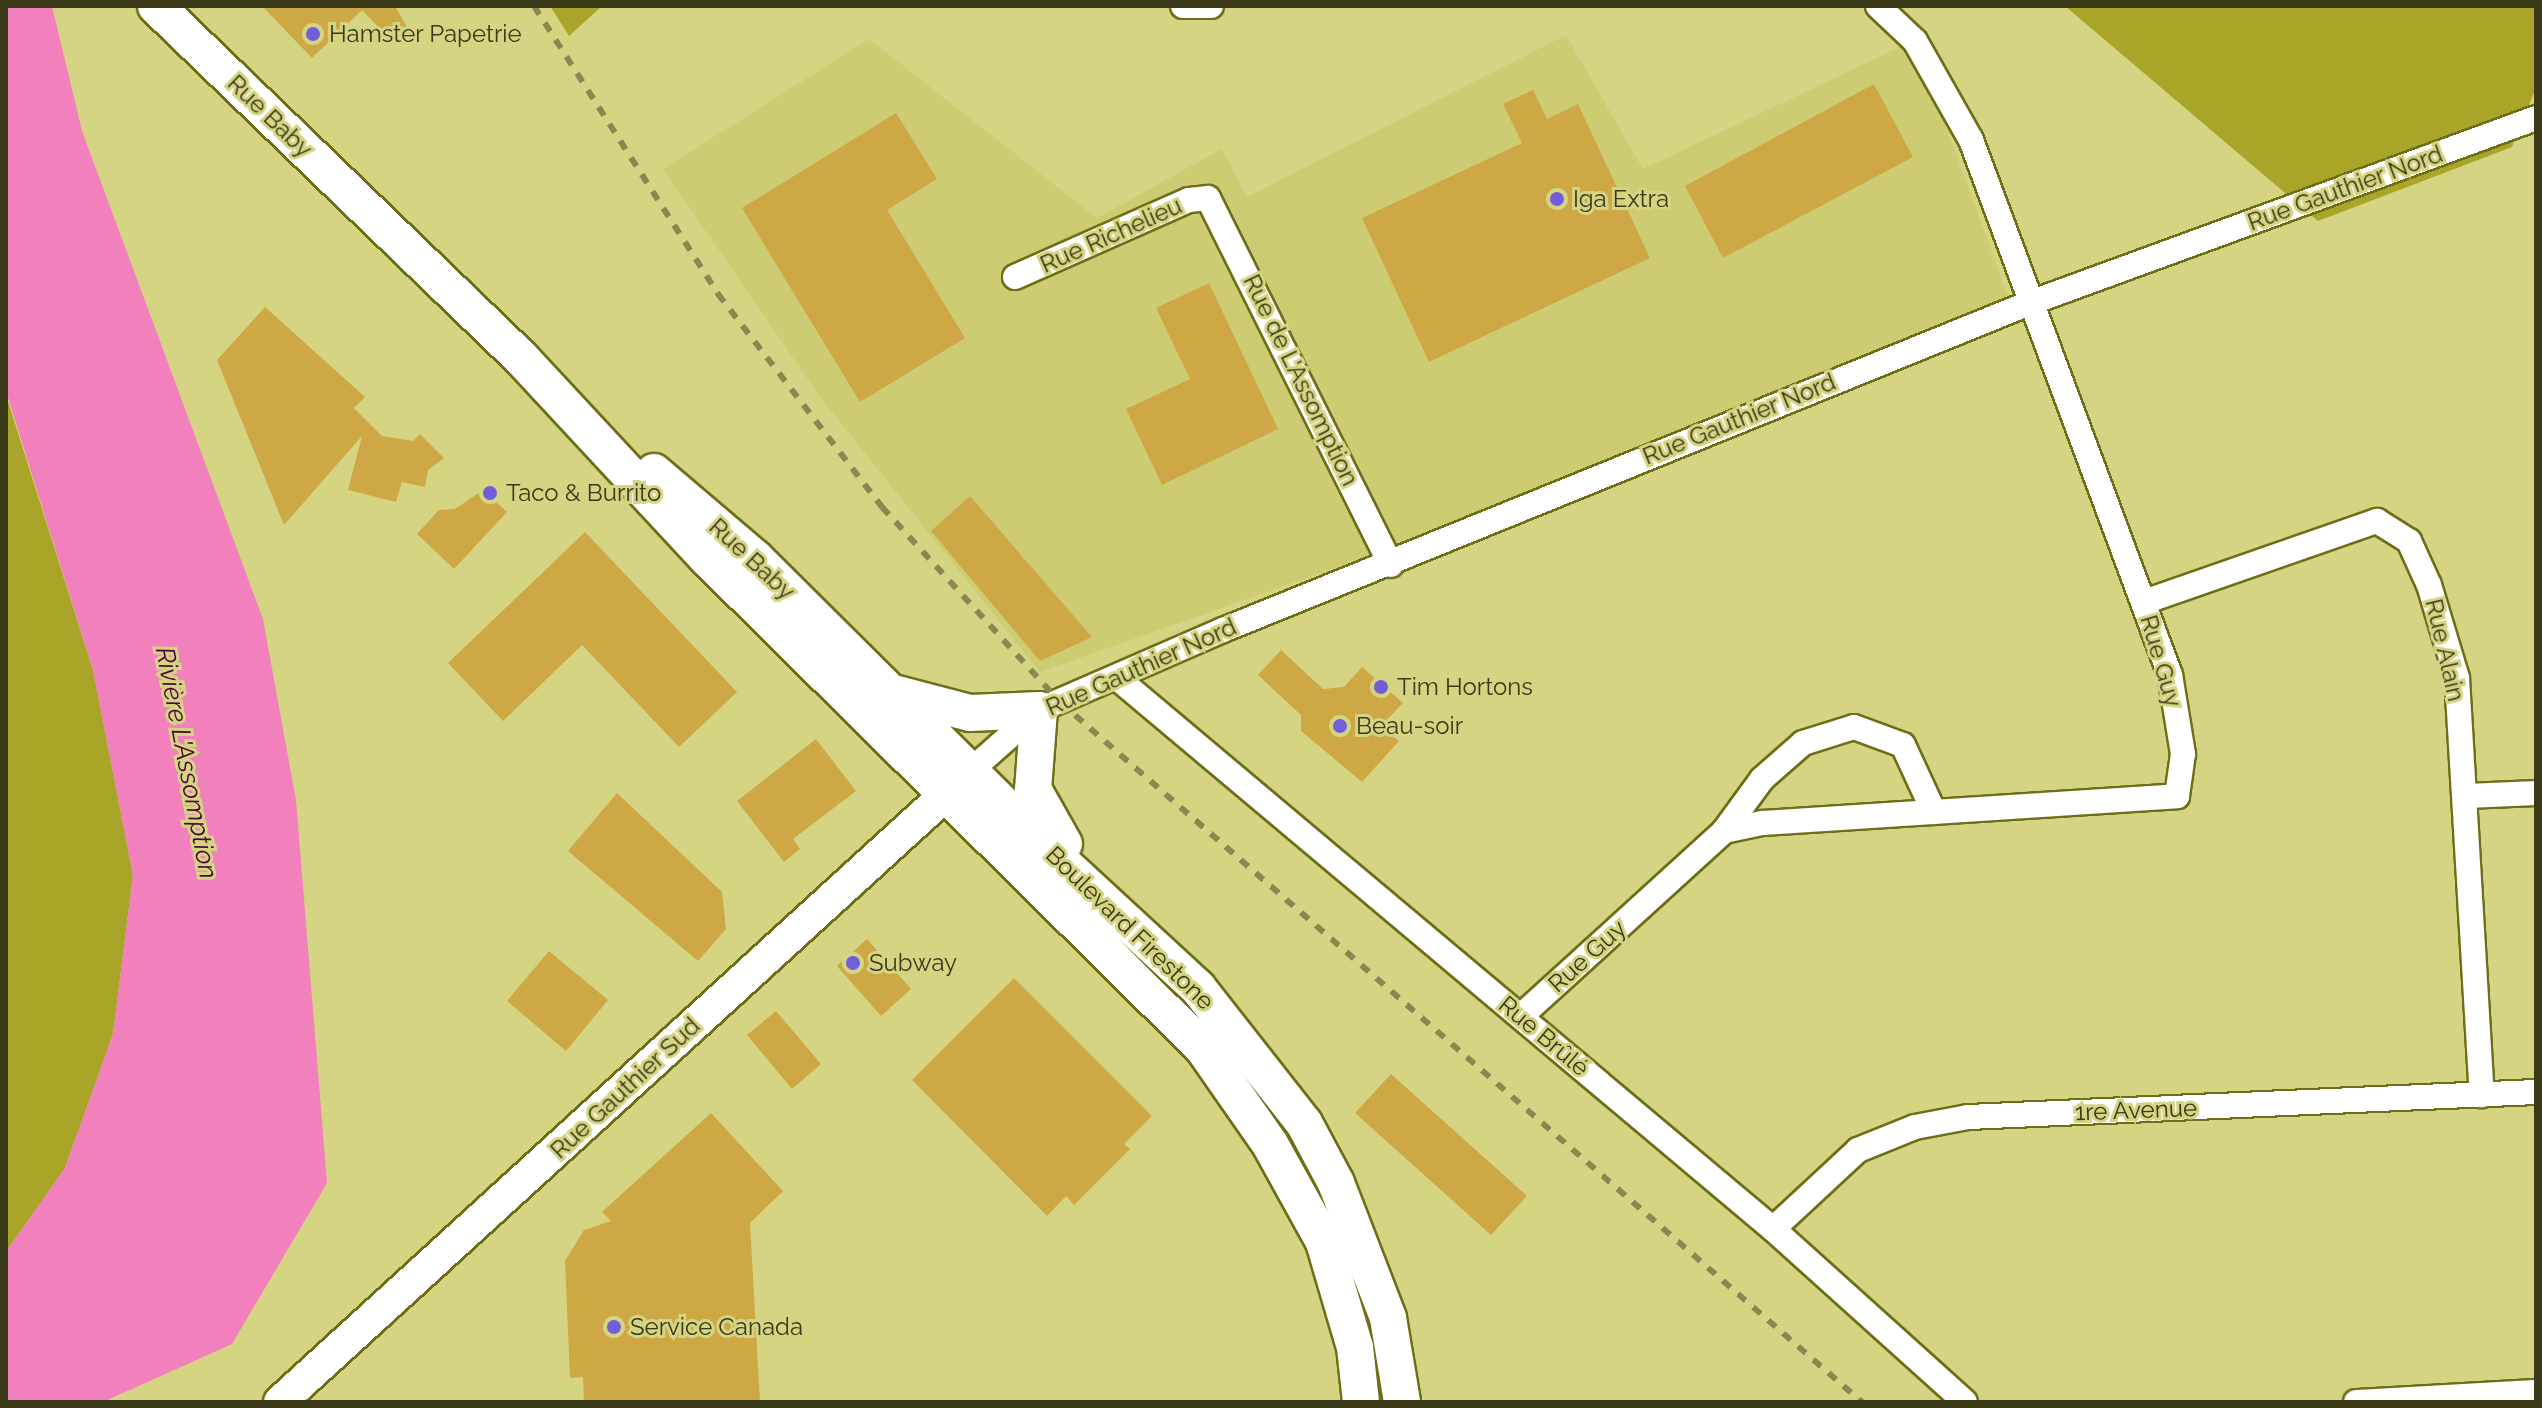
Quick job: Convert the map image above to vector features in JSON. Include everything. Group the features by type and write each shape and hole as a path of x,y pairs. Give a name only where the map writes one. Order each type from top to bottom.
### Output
{"main road":[{"name":"Rue Baby","path":"156,6 522,359 707,558 957,784"},
{"name":"Rue Baby","path":"522,359 755,558 887,689 957,784"},
{"path":"887,689 948,710 1039,710 1031,773 1039,809 1137,931"},
{"name":"Boulevard Firestone","path":"957,784 1137,931 1198,988 1304,1123 1370,1266 1388,1318 1402,1402"},
{"name":"Boulevard Firestone","path":"957,784 1203,1048 1270,1144 1324,1242 1355,1347 1361,1402"}],"street":[{"path":"1183,6 1211,6"},
{"name":"Rue Guy","path":"1724,831 1934,812 2177,796 2183,754 2170,675 2027,304 1971,140 1915,41 1878,6"},
{"name":"Rue Gauthier Nord","path":"957,784 1039,710 1116,677 2027,304 2536,118"},
{"name":"Rue Richelieu","path":"1015,277 1189,200 1208,198"},
{"name":"Rue de L'Assomption","path":"1208,198 1391,565"},
{"name":"Rue Alain","path":"2144,602 2377,521 2409,541 2457,678 2467,796 2482,1095"},
{"name":"Rue Brûlé","path":"1116,677 1773,1229 1965,1402"},
{"name":"Rue Guy","path":"1521,1016 1724,831 1762,779 1803,743 1854,727 1903,745 1934,812"},
{"name":"Rue Gauthier Sud","path":"280,1402 957,784"},
{"path":"2467,796 2536,793"},
{"name":"1re Avenue","path":"1773,1229 1833,1167 1858,1150 1904,1130 1968,1117 2536,1092"},
{"path":"2356,1402 2536,1392"}],"shaded area":[{"path":"550,6 602,6 569,36"},
{"path":"2065,6 2536,6 2536,88 2512,147 2318,221"},
{"path":"1566,35 1643,169 1902,46 1940,110 2010,302 1398,546 1040,672 820,397 663,169 869,39 1097,218 1222,149 1247,197"},
{"path":"6,395 93,670 133,875 113,1034 65,1168 6,1252"}],"water":[{"name":"Rivière L'Assomption","path":"6,6 52,6 82,131 263,619 296,800 327,1183 232,1344 103,1402 6,1402 6,1252 65,1168 113,1034 133,875 93,670 6,391"}],"building":[{"name":"Hamster Papetrie","path":"262,6 395,6 407,27 392,41 362,10 312,58"},
{"path":"1874,84 1913,157 1723,258 1685,186"},
{"path":"1533,90 1547,119 1578,104 1650,258 1429,362 1362,218 1522,143 1503,104"},
{"path":"896,113 937,179 887,210 965,338 860,402 742,208"},
{"path":"1209,283 1278,429 1162,485 1126,409 1190,379 1156,308"},
{"path":"265,307 365,397 354,408 382,436 413,441 420,434 444,458 428,470 425,487 402,482 396,502 348,490 362,436 284,525 217,360"},
{"path":"483,490 507,512 454,569 417,534 439,510 455,509"},
{"path":"970,496 1092,637 1040,661 931,531"},
{"path":"585,532 737,692 679,747 582,645 503,721 448,663"},
{"name":"Beau-soir","path":"1281,650 1323,689 1344,687 1362,667 1403,703 1380,727 1399,741 1362,782 1301,731 1301,715 1258,675"},
{"path":"816,739 856,791 793,839 800,849 784,862 737,801"},
{"path":"617,793 722,892 726,929 698,961 568,851"},
{"path":"867,939 911,989 881,1016 837,966"},
{"path":"549,951 608,1000 566,1051 507,1001"},
{"path":"1014,978 1152,1116 1124,1144 1130,1149 1074,1205 1066,1196 1047,1216 912,1080"},
{"path":"776,1011 821,1064 792,1089 747,1035"},
{"path":"1391,1074 1527,1196 1491,1235 1355,1113"},
{"path":"711,1113 783,1191 750,1223 760,1402 584,1402 583,1377 570,1378 565,1261 584,1230 611,1221 602,1212"}],"railway":[{"path":"534,6 718,294 882,507 1060,702 1862,1402"}],"place":[{"name":"Hamster Papetrie","path":"313,34"},
{"name":"Iga Extra","path":"1557,199"},
{"name":"Taco & Burrito","path":"490,493"},
{"name":"Tim Hortons","path":"1381,687"},
{"name":"Beau-soir","path":"1340,726"},
{"name":"Subway","path":"853,963"},
{"name":"Service Canada","path":"614,1327"}]}
